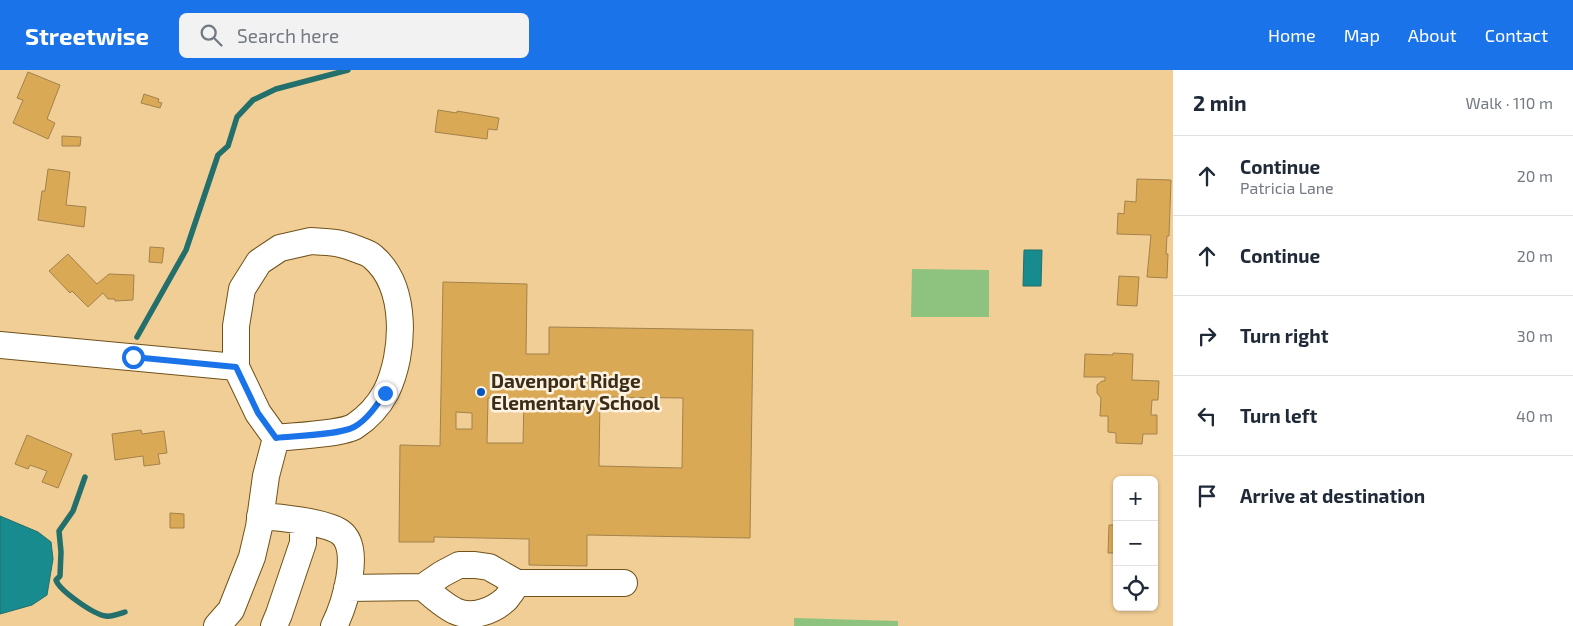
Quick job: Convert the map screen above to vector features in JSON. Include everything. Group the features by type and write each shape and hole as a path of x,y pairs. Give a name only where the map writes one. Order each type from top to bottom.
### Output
{"street":[{"path":"311,241 342,243 372,255 388,274 397,300 400,344 394,370 385,393 372,412 353,428 328,433 276,438 258,413 236,367 236,326 242,289 259,262 280,248 311,241"},
{"path":"0,345 236,367"},
{"path":"217,626 231,610 252,557 266,476 276,438"},
{"path":"260,516 288,518 341,532 350,547 351,568 342,610 334,626"},
{"path":"274,626 280,614 303,543 303,522"},
{"path":"347,588 423,587 459,565 489,567 517,583 624,583"},
{"path":"423,587 443,604 457,612 472,614 489,611 506,598 517,583"}],"green space":[{"path":"912,269 989,270 989,317 911,317"},
{"path":"794,618 898,621 898,626 794,626"}],"water":[{"path":"1024,250 1042,250 1041,286 1023,286"},
{"path":"0,516 38,532 51,542 53,559 47,595 32,605 0,614"}],"building":[{"path":"28,72 60,85 47,119 55,123 48,139 13,123 23,100 17,98"},
{"path":"144,94 159,99 158,102 162,103 160,108 141,103"},
{"path":"438,110 499,118 497,130 488,129 487,139 435,132"},
{"path":"62,136 81,137 80,146 62,146"},
{"path":"48,169 70,172 66,205 86,207 84,227 38,220 42,191 45,191"},
{"path":"1137,179 1171,180 1169,236 1167,236 1166,254 1168,254 1167,278 1147,277 1151,235 1117,234 1118,213 1124,214 1125,201 1136,202"},
{"path":"150,247 164,248 162,263 149,262"},
{"path":"68,254 97,284 109,274 134,275 133,300 115,301 115,299 108,299 103,293 88,307 72,291 70,293 49,271"},
{"path":"1119,276 1139,277 1137,306 1117,305"},
{"path":"443,282 527,284 526,354 549,354 549,327 753,330 750,538 587,535 587,566 529,565 529,539 434,537 434,542 399,542 400,445 440,446","holes":["600,397 683,398 682,468 599,466","488,398 524,399 523,443 487,443","456,412 472,413 472,429 456,429"]},
{"path":"1113,353 1133,354 1132,380 1159,381 1158,400 1152,400 1151,415 1157,415 1157,434 1143,434 1142,444 1116,443 1116,433 1108,432 1108,416 1100,416 1101,398 1097,393 1097,385 1105,381 1105,377 1084,377 1085,354 1113,355"},
{"path":"141,430 142,434 164,431 167,453 158,454 160,464 144,466 143,456 115,460 112,434"},
{"path":"27,435 72,454 58,488 42,482 47,471 30,465 28,469 15,464"},
{"path":"170,513 184,514 184,528 170,528"},
{"path":"1109,525 1113,525 1113,553 1108,553"}],"waterway":[{"path":"137,337 186,250 218,155 228,146 237,117 253,100 276,89 348,70"},
{"path":"85,477 73,511 59,531 61,552 60,576 56,580 70,596 101,615 108,616 125,612"}],"place":[{"name":"Davenport Ridge Elementary School","path":"481,392"}],"route":[{"path":"133,357 236,367 258,413 276,438 328,433 353,428 372,412 385,393"}]}
